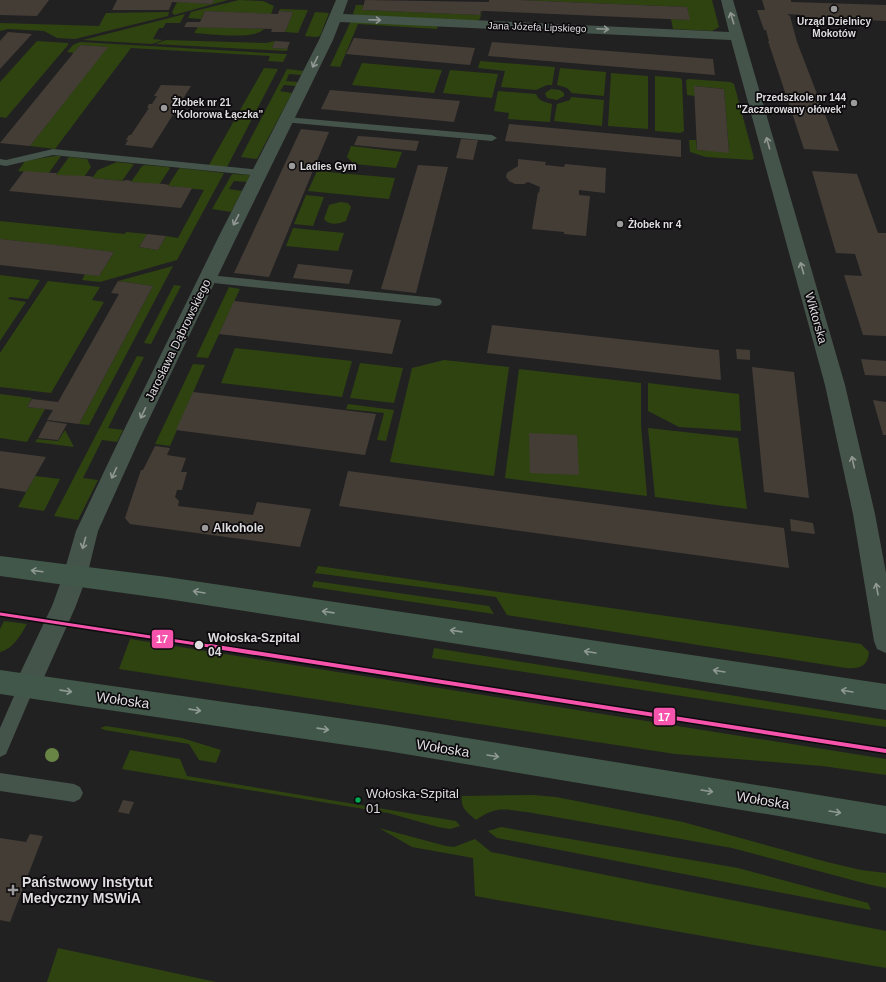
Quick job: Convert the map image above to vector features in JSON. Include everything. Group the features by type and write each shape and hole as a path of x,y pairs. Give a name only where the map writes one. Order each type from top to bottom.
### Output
{"main road":[{"path":"0,566 183,590 886,697"},
{"name":"Wołoska","path":"0,682 387,738 886,820"}],"street":[{"name":"Jarosława Dąbrowskiego","path":"27,686 63,608 75,576 87,531 130,438 336,18 342,0"},
{"name":"Wiktorska","path":"727,0 835,385 864,514 886,641"},
{"name":"Jana Józefa Lipskiego","path":"336,18 738,36"}],"lane":[{"path":"286,120 492,138"},
{"path":"0,162 6,163 53,152 260,173"},
{"path":"208,279 436,302"},
{"path":"0,748 27,686"},
{"path":"0,782 74,793"}],"green space":[{"path":"214,0 228,0 174,15 172,12 177,2 212,4"},
{"path":"239,0 263,1 274,6 271,14 205,11 201,19 188,18 191,12"},
{"path":"518,0 712,0 719,27 712,31 673,29 671,19 689,20 687,7"},
{"path":"356,5 363,5 362,10 480,15 482,11 480,19 476,21 355,15 353,14"},
{"path":"280,9 308,10 298,33 285,32 293,12 279,11"},
{"path":"169,12 168,16 75,39 57,38 44,31 8,29 0,31 0,23 99,26 106,13"},
{"path":"315,12 329,13 320,36 305,36"},
{"path":"185,14 180,23 166,23 163,28 159,28 153,39 163,40 152,44 83,40"},
{"path":"351,21 438,25 437,29 358,24 340,67 330,66"},
{"path":"198,27 264,29 251,34 231,36 194,33"},
{"path":"166,40 266,43 275,41 272,48 289,49 286,51 155,44"},
{"path":"37,41 68,43 68,45 6,118 0,117 0,82"},
{"path":"80,42 287,54 283,62 268,61 270,56 131,48 55,149 30,146 107,47 80,45 74,53 67,52 73,45"},
{"path":"480,61 555,67 552,85 547,85 536,90 501,87 505,71 478,68"},
{"path":"362,63 442,70 434,93 352,85"},
{"path":"264,68 278,69 227,167 209,165"},
{"path":"560,68 606,72 604,96 572,93 567,88 557,85"},
{"path":"287,69 304,71 301,75 289,74 286,81 298,82 296,86 284,85 280,91 292,93 257,159 241,157"},
{"path":"450,70 498,74 492,98 443,93"},
{"path":"611,73 648,76 648,129 608,126"},
{"path":"655,76 680,78 682,80 684,131 680,133 655,131"},
{"path":"686,80 730,82 734,84 754,158 752,160 706,157 690,152 689,140 696,140 697,150 729,152 724,89 695,86 695,96 687,95"},
{"path":"551,89 560,90 564,93 564,96 557,100 547,98 545,93"},
{"path":"498,91 536,94 542,101 552,104 550,122 508,119 509,113 494,111"},
{"path":"571,97 604,100 602,126 554,121 557,104 570,100"},
{"path":"351,146 402,152 396,168 354,164 347,157"},
{"path":"61,156 48,174 18,171 25,161"},
{"path":"69,157 87,159 91,167 84,177 56,175"},
{"path":"117,162 134,164 122,181 92,178 98,170"},
{"path":"145,165 170,168 159,185 131,182 142,166"},
{"path":"180,168 224,173 177,260 100,282 82,280 85,274 99,276 114,252 0,239 0,221 125,234 126,232 147,234 139,247 158,250 166,236 178,238 204,190 168,186"},
{"path":"317,171 395,178 389,199 308,191"},
{"path":"232,174 250,175 247,182 234,181 229,189 242,191 231,212 212,209"},
{"path":"306,195 324,197 313,226 294,224"},
{"path":"340,202 348,203 351,207 346,221 334,224 329,223 324,219 329,205"},
{"path":"293,228 344,233 338,251 286,246"},
{"path":"173,266 89,425 79,424 153,286 118,281"},
{"path":"0,275 40,280 28,299 10,297 8,299 26,302 0,341"},
{"path":"48,281 100,287 92,300 104,302 51,393 0,387 0,353"},
{"path":"174,285 181,286 151,344 144,343"},
{"path":"229,287 240,289 208,358 196,357"},
{"path":"235,348 352,361 342,397 221,383"},
{"path":"137,356 144,357 108,428 123,430 117,442 102,440 83,478 98,480 78,520 54,516"},
{"path":"444,360 509,367 494,476 390,462 412,368"},
{"path":"360,363 403,368 394,403 350,398"},
{"path":"193,364 205,365 170,446 155,444"},
{"path":"519,369 641,383 641,425 647,496 505,478"},
{"path":"648,383 739,394 741,431 679,427 648,411"},
{"path":"0,394 32,398 27,407 45,409 27,442 0,438"},
{"path":"348,404 394,410 386,441 377,440 384,413 346,409"},
{"path":"648,428 738,438 747,509 655,497"},
{"path":"65,430 74,447 35,442 37,439 58,441"},
{"path":"35,476 60,479 44,511 18,507"},
{"path":"318,566 861,644 869,652 867,661 862,666 846,668 507,615 496,597 315,573"},
{"path":"314,581 489,606 494,614 312,587"},
{"path":"4,621 27,624 13,645 0,652 0,629"},
{"path":"130,639 886,759 886,775 822,766 675,754 119,669"},
{"path":"434,648 886,720 886,727 432,658"},
{"path":"106,726 182,738 221,750 216,763 199,760 189,744 100,728"},
{"path":"130,750 180,759 187,776 456,821 460,826 450,829 438,827 388,813 122,769"},
{"path":"533,795 556,797 683,822 827,862 861,870 886,873 886,888 732,848 527,812 500,810 489,812 476,820 465,810 462,804 462,796"},
{"path":"501,827 738,868 868,903 871,910 497,838 488,831"},
{"path":"379,828 454,847 475,839 491,852 886,931 886,968 475,896 473,858 412,847"},
{"path":"58,948 216,982 47,982"}],"building":[{"path":"0,0 49,0 37,16 0,15"},
{"path":"117,0 214,0 212,4 172,2 169,10 112,10"},
{"path":"365,0 489,2 489,0 518,0 687,7 690,20 485,11 481,11 480,15 362,10"},
{"path":"762,0 886,5 886,21 803,17 802,15 787,14 790,16 797,42 839,151 804,149 768,41 766,30 764,30 757,10 765,10"},
{"path":"205,11 278,14 279,11 293,12 285,32 271,32 272,29 184,27 187,22 200,22"},
{"path":"8,32 32,34 0,69 0,41"},
{"path":"354,38 475,48 470,65 346,54"},
{"path":"275,41 290,42 287,49 272,48"},
{"path":"492,42 713,59 715,75 488,56"},
{"path":"80,45 108,47 30,146 0,143"},
{"path":"161,85 191,86 152,148 125,145 129,135 131,135 149,108 147,108 149,104 152,104 157,96 154,96"},
{"path":"694,86 724,89 729,153 697,150"},
{"path":"330,90 460,101 454,122 321,109"},
{"path":"509,124 681,140 681,157 505,141"},
{"path":"301,129 329,132 269,277 234,273"},
{"path":"358,136 419,141 416,151 354,145"},
{"path":"461,139 478,140 473,160 456,158"},
{"path":"518,159 546,162 545,165 564,167 565,164 606,168 605,193 579,190 579,195 590,196 586,236 532,229 540,187 528,182 524,184 515,184 509,181 506,177 507,173 518,166"},
{"path":"418,165 448,167 416,293 381,289"},
{"path":"24,171 57,173 56,175 89,176 93,177 92,178 122,181 127,180 132,181 131,182 164,184 169,185 168,186 192,188 181,208 9,191"},
{"path":"812,171 857,174 878,233 886,233 886,336 863,335 844,275 862,276 855,254 836,253"},
{"path":"147,234 166,236 158,250 139,247"},
{"path":"0,239 114,252 99,276 0,265"},
{"path":"298,264 353,270 349,284 293,278"},
{"path":"118,281 153,286 79,424 47,420 53,410 27,407 32,399 58,402 119,294 111,293"},
{"path":"234,301 401,320 392,354 219,334"},
{"path":"492,325 719,350 721,380 487,353"},
{"path":"736,349 750,350 750,360 737,359"},
{"path":"861,359 886,361 886,376 865,375"},
{"path":"752,367 794,372 809,498 764,492"},
{"path":"193,392 376,414 365,455 176,430"},
{"path":"873,400 886,402 886,435 883,435"},
{"path":"47,421 67,424 58,440 38,438"},
{"path":"529,433 577,435 579,475 530,473"},
{"path":"155,446 170,448 167,455 186,458 181,472 187,472 182,490 177,490 175,497 179,501 178,506 253,515 257,502 311,509 300,547 130,524 125,518 141,470 143,470"},
{"path":"0,451 46,457 26,492 0,488"},
{"path":"348,471 784,528 789,568 339,506"},
{"path":"790,519 813,523 815,534 791,531"},
{"path":"123,800 134,802 129,814 118,812"},
{"path":"30,834 43,836 10,922 0,920 0,838 26,842"}],"transit line":[{"name":"17","path":"0,614 886,751"}],"place":[{"name":"Urząd Dzielnicy Mokotów","path":"834,9"},
{"name":"Przedszkole nr 144 \"Zaczarowany ołówek\"","path":"854,103"},
{"name":"Żłobek nr 21 \"Kolorowa Łączka\"","path":"164,108"},
{"name":"Ladies Gym","path":"292,166"},
{"name":"Żłobek nr 4","path":"620,224"},
{"name":"Alkohole","path":"205,528"},
{"name":"Wołoska-Szpital 04","path":"199,645"},
{"name":"Wołoska-Szpital 01","path":"358,800"},
{"name":"Państwowy Instytut Medyczny MSWiA","path":"13,890"}]}
